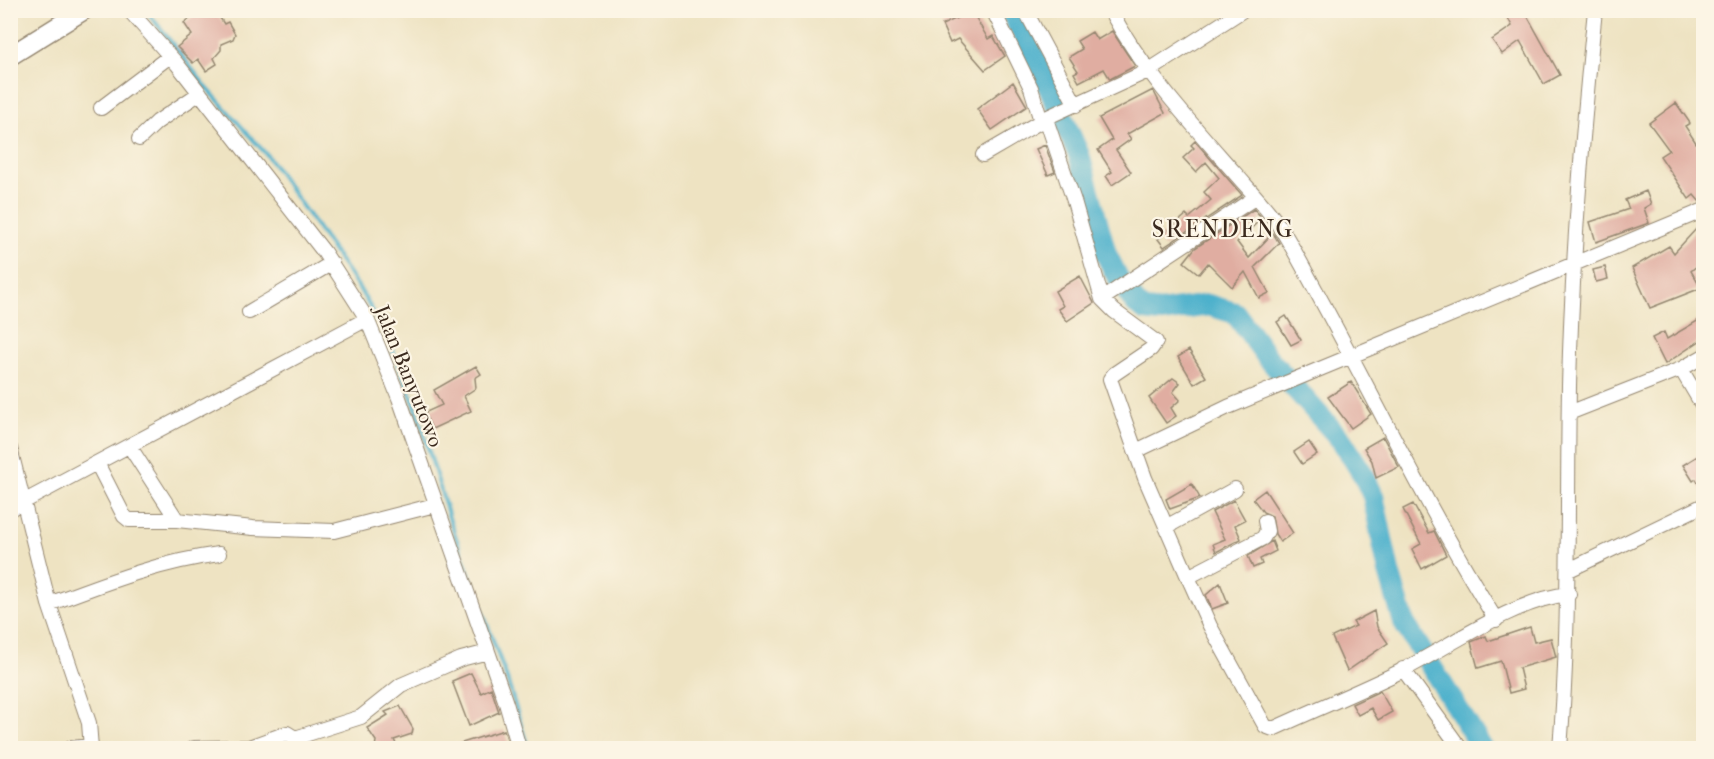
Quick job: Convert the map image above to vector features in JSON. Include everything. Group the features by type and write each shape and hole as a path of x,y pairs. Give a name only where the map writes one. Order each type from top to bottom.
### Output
{"street":[{"path":"10,56 84,10"},
{"name":"Jalan Banyutowo","path":"129,10 200,93 332,263 367,319 399,398 488,651 519,748"},
{"path":"993,10 1046,119 1106,297 1114,311 1156,342 1151,349 1110,379 1166,526 1210,626 1269,729 1407,667 1496,620 1547,598 1565,595"},
{"path":"1025,10 1072,107"},
{"path":"1110,10 1130,48 1256,197 1289,240 1436,519 1496,620"},
{"path":"983,155 1046,119 1148,71 1243,10"},
{"path":"1560,748 1565,595 1571,568 1569,413 1576,220 1595,10"},
{"path":"101,108 170,56"},
{"path":"139,139 157,122 200,93"},
{"path":"1106,297 1256,197"},
{"path":"1136,451 1228,407 1702,211"},
{"path":"249,312 332,263"},
{"path":"19,505 98,465 367,319"},
{"path":"1569,413 1681,369 1704,356"},
{"path":"1681,369 1704,408"},
{"path":"130,447 177,520"},
{"path":"10,448 19,505 89,723 89,747 71,748"},
{"path":"98,465 126,518 177,520 253,528 334,531 435,505"},
{"path":"1166,526 1235,489"},
{"path":"1571,568 1704,505"},
{"path":"1188,577 1263,538 1267,531 1265,521"},
{"path":"49,604 141,570 219,554"},
{"path":"194,748 249,747 287,733 295,738 332,727 361,717 401,685 415,678 488,651"},
{"path":"1407,667 1460,748"}],"building":[{"path":"201,10 215,10 224,24 228,22 235,34 233,39 221,44 221,50 214,58 217,64 206,71 198,59 193,63 177,47 192,35 184,23"},
{"path":"1504,10 1524,10 1560,75 1544,84 1520,41 1502,54 1492,40 1512,26"},
{"path":"972,11 988,39 993,36 1005,56 985,70 958,39 950,43 942,25"},
{"path":"1112,31 1135,66 1110,79 1104,69 1079,82 1074,73 1078,71 1069,57 1082,49 1077,41 1092,32 1097,40"},
{"path":"1013,82 1027,106 992,130 977,109"},
{"path":"1153,90 1165,113 1127,134 1131,139 1116,150 1131,172 1112,185 1106,176 1112,172 1098,150 1112,140 1099,118"},
{"path":"1676,103 1690,123 1685,126 1704,155 1704,202 1700,202 1694,195 1689,199 1660,156 1669,150 1649,123"},
{"path":"1195,141 1242,195 1164,247 1158,239 1186,215 1189,218 1211,200 1204,192 1219,178 1206,162 1196,172 1183,158 1194,148 1191,145"},
{"path":"1045,145 1055,172 1048,175 1036,149"},
{"path":"1646,191 1651,204 1644,208 1649,223 1596,242 1590,222 1629,209 1625,200"},
{"path":"1254,209 1262,218 1237,242 1249,258 1273,233 1279,243 1255,267 1269,293 1259,298 1245,272 1232,287 1208,263 1199,274 1184,262 1195,248"},
{"path":"1697,228 1704,236 1704,260 1691,271 1701,288 1650,308 1632,268 1669,246 1674,253"},
{"path":"1605,267 1608,279 1596,282 1593,270"},
{"path":"1080,276 1094,303 1067,321 1058,309 1063,306 1055,291"},
{"path":"1286,316 1301,340 1291,345 1277,322"},
{"path":"1704,317 1704,338 1665,364 1652,338 1664,332 1667,339"},
{"path":"1189,350 1206,377 1194,384 1178,357"},
{"path":"476,366 481,374 475,378 476,388 464,396 471,411 432,429 424,413 442,405 434,390"},
{"path":"1173,378 1180,383 1173,392 1180,400 1171,408 1176,416 1166,423 1149,398"},
{"path":"1351,382 1371,414 1351,428 1328,397"},
{"path":"1383,437 1399,467 1376,478 1372,461 1364,448"},
{"path":"1309,442 1317,454 1302,464 1294,452"},
{"path":"1704,452 1704,495 1696,479 1693,481 1683,465"},
{"path":"1192,484 1200,498 1170,509 1166,499"},
{"path":"1265,490 1293,533 1280,542 1275,534 1272,516 1263,512 1253,499"},
{"path":"1234,500 1245,520 1235,525 1241,539 1216,552 1213,544 1225,539 1212,512"},
{"path":"1413,504 1429,533 1434,531 1446,555 1422,569 1412,549 1421,544 1403,509"},
{"path":"1272,541 1276,551 1260,559 1262,564 1253,568 1248,556"},
{"path":"1220,583 1228,603 1212,609 1206,595"},
{"path":"1374,611 1377,627 1388,643 1347,671 1332,637 1356,626 1353,622"},
{"path":"1530,627 1534,642 1551,638 1556,657 1519,668 1524,689 1509,693 1501,661 1478,668 1471,642 1486,636 1488,641"},
{"path":"471,673 481,693 491,688 499,712 469,726 452,681"},
{"path":"1380,691 1392,712 1378,720 1371,708 1358,715 1352,704"},
{"path":"400,706 413,729 412,734 394,740 396,744 387,748 375,748 376,741 367,728 388,715 385,712"},
{"path":"504,730 510,748 452,748 452,746"}],"waterway":[{"path":"146,10 207,88 266,154 359,288 386,334 416,408 450,521 507,679 528,748"},
{"path":"1010,10 1038,63 1079,155 1106,254 1120,282 1136,304 1145,310 1161,312 1208,305 1235,313 1268,358 1342,441 1364,476 1373,496 1389,572 1404,623 1482,748"}],"district":[{"name":"SRENDENG","path":"1223,229"}]}
